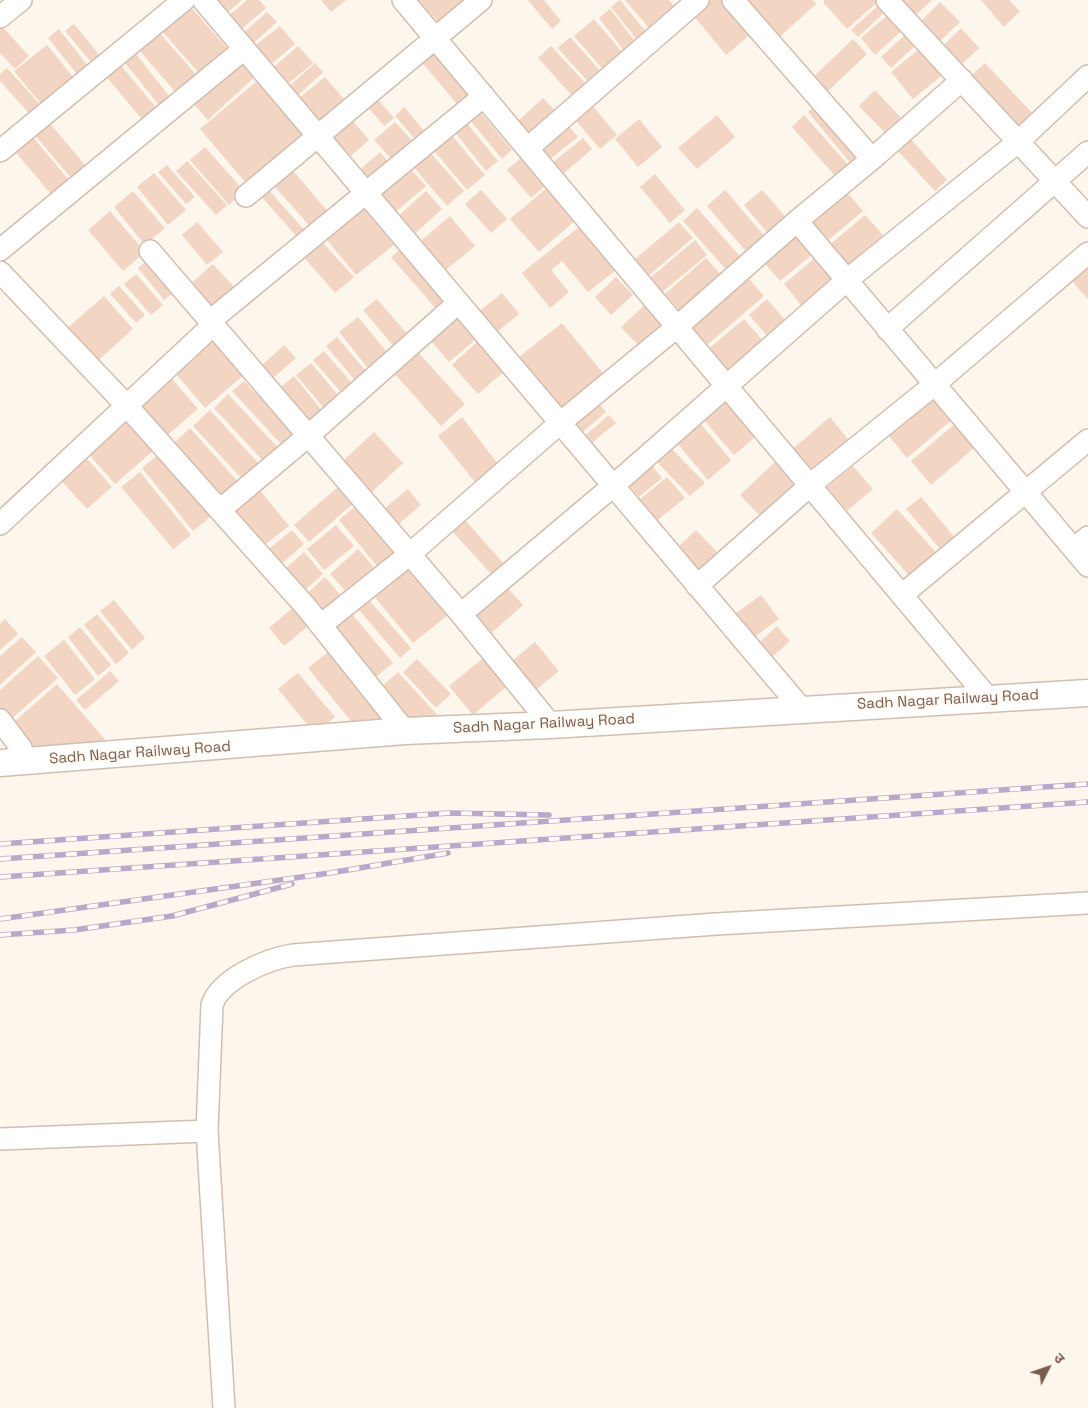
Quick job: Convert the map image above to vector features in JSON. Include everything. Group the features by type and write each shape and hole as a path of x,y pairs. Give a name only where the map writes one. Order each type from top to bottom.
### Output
{"street":[{"path":"0,17 21,0"},
{"path":"0,151 184,0"},
{"path":"203,0 801,708"},
{"path":"403,0 988,698"},
{"path":"246,196 480,0"},
{"path":"528,148 698,0"},
{"path":"732,0 872,160"},
{"path":"888,0 1088,217"},
{"path":"0,250 244,49"},
{"path":"461,614 613,486 846,280 1019,141 1088,76"},
{"path":"321,625 410,554 560,423 678,326 797,221 872,160 962,80"},
{"path":"0,524 127,406 211,323 484,96"},
{"path":"887,329 1088,152"},
{"path":"797,221 1025,493 1081,543 1088,566"},
{"path":"150,251 461,614 551,725"},
{"path":"697,586 810,486 935,384 1088,253"},
{"path":"0,272 127,406 220,510 321,625 405,731"},
{"path":"220,510 308,436 458,303"},
{"path":"902,595 1088,440"},
{"name":"Sadh Nagar Railway Road","path":"12,762 405,731 551,725 801,708 1088,693"},
{"path":"0,720 21,748 12,762"},
{"path":"224,1408 207,1131 214,999 226,985 277,958 716,924 1088,902"},
{"path":"0,1139 207,1131"}],"building":[{"path":"213,0 242,0 225,15"},
{"path":"247,0 259,0 266,8 237,33 225,19"},
{"path":"321,0 346,0 331,12"},
{"path":"418,0 469,0 442,26"},
{"path":"528,0 544,0 561,21 552,29"},
{"path":"620,0 651,38 641,45 611,7"},
{"path":"625,0 669,0 679,12 653,33"},
{"path":"711,0 723,0 751,34 726,55 693,15"},
{"path":"739,0 813,0 816,4 775,41"},
{"path":"825,0 880,0 847,29 823,2"},
{"path":"894,0 932,0 911,19"},
{"path":"981,0 1009,0 1020,11 1004,27"},
{"path":"882,2 888,9 858,37 851,30"},
{"path":"940,2 960,22 938,43 918,24"},
{"path":"189,5 233,55 205,80 161,30"},
{"path":"610,9 640,48 629,57 599,18"},
{"path":"267,12 277,22 249,47 240,36"},
{"path":"891,12 905,28 875,55 861,38"},
{"path":"594,19 626,57 606,73 574,36"},
{"path":"0,24 29,56 15,69 0,53"},
{"path":"74,24 104,61 96,68 65,31"},
{"path":"280,26 295,44 268,67 252,48"},
{"path":"961,28 979,48 959,67 941,48"},
{"path":"59,29 91,70 81,79 48,38"},
{"path":"157,30 200,79 180,97 137,48"},
{"path":"908,32 918,43 891,68 881,57"},
{"path":"570,37 602,73 590,84 558,48"},
{"path":"853,39 867,54 824,95 810,80"},
{"path":"47,45 78,83 46,110 14,71"},
{"path":"924,45 946,72 913,99 891,72"},
{"path":"298,46 313,63 282,89 268,72"},
{"path":"551,46 590,88 577,101 538,58"},
{"path":"433,48 475,99 462,110 420,60"},
{"path":"132,49 174,102 163,110 121,58"},
{"path":"240,55 258,74 208,120 190,100"},
{"path":"118,62 160,112 146,124 104,74"},
{"path":"315,63 323,72 294,99 285,90"},
{"path":"985,63 1035,116 1017,133 966,80"},
{"path":"7,68 44,109 34,119 0,81 0,74"},
{"path":"325,77 349,105 317,132 293,103"},
{"path":"257,81 308,142 251,189 200,129"},
{"path":"875,90 905,122 889,137 859,106"},
{"path":"375,96 394,118 384,126 365,104"},
{"path":"543,98 559,115 532,140 516,123"},
{"path":"590,103 617,135 600,149 573,117"},
{"path":"816,105 860,158 852,165 808,112"},
{"path":"404,107 431,139 422,147 395,116"},
{"path":"476,107 512,150 502,159 466,115"},
{"path":"717,115 735,137 697,169 678,148"},
{"path":"804,115 849,166 837,178 792,127"},
{"path":"349,116 369,140 345,161 324,136"},
{"path":"639,119 662,147 638,167 615,139"},
{"path":"464,120 498,161 486,171 453,130"},
{"path":"48,121 91,172 77,185 33,133"},
{"path":"395,122 418,147 397,165 374,140"},
{"path":"566,123 578,137 545,163 534,149"},
{"path":"448,131 485,175 467,190 430,146"},
{"path":"31,135 74,186 57,201 13,149"},
{"path":"583,138 592,149 557,179 547,167"},
{"path":"910,138 947,180 935,191 897,150"},
{"path":"205,147 244,191 229,205 190,160"},
{"path":"428,150 464,191 447,206 411,164"},
{"path":"380,152 391,165 367,187 355,174"},
{"path":"522,157 546,185 531,198 507,170"},
{"path":"187,161 227,205 216,215 176,171"},
{"path":"167,165 195,197 186,204 158,172"},
{"path":"288,165 331,215 313,230 270,181"},
{"path":"408,166 426,186 392,215 375,196"},
{"path":"154,173 186,210 168,225 137,187"},
{"path":"655,174 685,210 670,223 640,187"},
{"path":"266,187 306,232 298,238 258,193"},
{"path":"548,187 576,220 539,252 510,219"},
{"path":"844,189 863,211 825,243 806,221"},
{"path":"481,190 507,219 491,233 465,204"},
{"path":"725,190 768,240 750,256 707,206"},
{"path":"762,190 789,221 770,236 744,205"},
{"path":"133,191 165,228 145,245 114,207"},
{"path":"426,191 442,209 411,237 395,219"},
{"path":"359,202 394,245 356,275 321,233"},
{"path":"697,208 745,262 731,275 683,221"},
{"path":"110,211 145,252 123,271 88,230"},
{"path":"865,215 883,235 845,268 827,247"},
{"path":"450,216 475,246 441,274 416,245"},
{"path":"197,222 223,252 207,265 182,235"},
{"path":"679,222 693,238 648,276 635,259"},
{"path":"580,226 616,270 588,292 562,261 551,270 569,292 550,308 522,273"},
{"path":"794,233 813,254 780,281 762,260"},
{"path":"319,238 354,277 335,293 301,254"},
{"path":"695,240 707,255 662,292 650,278"},
{"path":"403,247 448,299 437,310 391,257"},
{"path":"817,256 839,283 805,310 784,284"},
{"path":"150,258 177,290 164,300 138,268"},
{"path":"706,258 722,276 681,312 665,294"},
{"path":"213,264 236,289 210,313 187,287"},
{"path":"1088,265 1088,299 1071,280"},
{"path":"136,274 163,305 151,315 124,284"},
{"path":"746,275 764,296 707,345 688,324"},
{"path":"616,277 633,295 611,315 595,297"},
{"path":"119,286 145,315 136,323 110,294"},
{"path":"502,293 519,314 496,333 478,312"},
{"path":"104,296 133,329 95,363 66,329"},
{"path":"377,299 410,337 396,349 363,310"},
{"path":"767,299 786,321 768,337 749,315"},
{"path":"647,303 666,323 640,347 621,327"},
{"path":"458,310 480,336 449,362 427,336"},
{"path":"358,317 391,357 372,373 339,332"},
{"path":"744,319 765,343 727,375 706,351"},
{"path":"562,323 606,377 560,415 515,360"},
{"path":"211,334 245,374 205,408 171,368"},
{"path":"337,337 370,376 359,385 326,346"},
{"path":"480,339 507,369 478,394 452,365"},
{"path":"284,345 296,358 274,377 262,365"},
{"path":"324,351 356,388 345,397 313,360"},
{"path":"417,351 465,404 441,426 394,373"},
{"path":"311,363 339,396 324,408 296,375"},
{"path":"167,373 198,409 165,437 134,401"},
{"path":"294,376 323,412 307,425 278,389"},
{"path":"244,381 293,433 281,444 232,391"},
{"path":"722,392 759,434 734,455 698,413"},
{"path":"228,394 281,451 266,464 214,408"},
{"path":"934,395 954,418 907,458 888,435"},
{"path":"595,399 606,412 578,436 567,423"},
{"path":"210,410 260,465 243,480 193,426"},
{"path":"609,415 616,423 588,446 581,439"},
{"path":"123,417 153,451 115,484 85,450"},
{"path":"462,417 501,468 478,486 438,436"},
{"path":"695,417 731,460 708,480 672,437"},
{"path":"830,417 851,443 811,476 790,451"},
{"path":"955,424 975,447 931,485 911,461"},
{"path":"190,428 240,484 221,500 172,445"},
{"path":"374,432 403,463 370,494 341,463"},
{"path":"666,443 705,483 690,496 652,457"},
{"path":"164,450 215,513 193,531 142,468"},
{"path":"82,453 112,487 87,509 57,476"},
{"path":"646,458 662,478 639,497 623,477"},
{"path":"775,462 798,487 763,519 740,495"},
{"path":"853,466 873,489 847,511 827,487"},
{"path":"140,472 191,535 173,549 121,487"},
{"path":"667,477 685,498 656,521 639,500"},
{"path":"340,485 355,502 309,542 294,525"},
{"path":"258,488 289,526 259,549 229,511"},
{"path":"408,489 421,505 393,529 379,513"},
{"path":"921,497 961,545 947,557 906,509"},
{"path":"359,503 397,550 377,566 339,520"},
{"path":"897,509 941,558 915,582 871,533"},
{"path":"464,519 505,565 493,576 451,530"},
{"path":"336,525 354,546 324,570 307,549"},
{"path":"292,530 304,544 277,568 264,553"},
{"path":"696,530 719,554 697,575 674,551"},
{"path":"358,549 378,572 350,596 330,574"},
{"path":"304,552 323,574 297,597 278,575"},
{"path":"410,565 449,614 413,643 373,595"},
{"path":"325,577 342,597 317,619 300,600"},
{"path":"504,584 523,605 490,634 471,613"},
{"path":"761,595 779,619 753,638 735,614"},
{"path":"114,600 145,638 132,650 100,611"},
{"path":"369,600 411,648 400,658 358,609"},
{"path":"298,603 313,622 284,646 269,628"},
{"path":"97,614 129,653 116,664 84,625"},
{"path":"352,614 393,663 371,681 331,632"},
{"path":"5,619 18,634 0,650 0,624"},
{"path":"777,626 790,641 771,658 758,644"},
{"path":"80,627 111,665 98,676 68,637"},
{"path":"22,637 36,652 0,685 0,656"},
{"path":"64,640 95,679 75,695 44,656"},
{"path":"535,642 559,671 531,694 507,665"},
{"path":"332,649 393,724 359,731 308,668"},
{"path":"488,654 512,682 473,715 449,686"},
{"path":"38,656 58,678 10,720 0,708 0,690"},
{"path":"417,659 451,694 436,708 403,672"},
{"path":"110,671 119,681 85,710 76,700"},
{"path":"398,672 444,722 408,725 378,690"},
{"path":"298,673 335,717 315,734 278,689"},
{"path":"57,684 108,743 37,752 12,724"}],"railway":[{"path":"0,859 1088,784"},
{"path":"0,877 1088,802"},
{"path":"0,844 449,813 549,815"},
{"path":"0,919 330,873 448,853"},
{"path":"0,935 74,930 172,916 292,884"}]}
